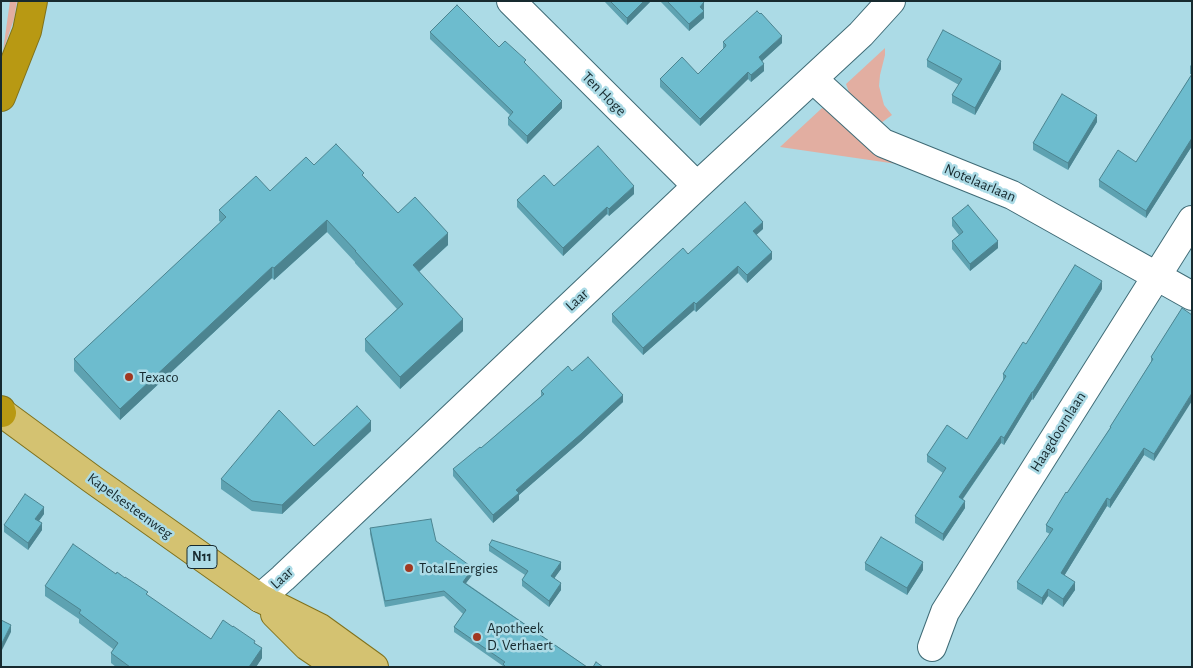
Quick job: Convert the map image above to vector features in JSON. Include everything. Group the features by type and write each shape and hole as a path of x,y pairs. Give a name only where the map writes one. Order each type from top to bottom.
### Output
{"highway":[{"path":"1,97 28,31 33,1"}],"main road":[{"name":"Kapelsesteenweg","path":"1,412 260,598 320,628 374,667"},
{"name":"Kapelsesteenweg","path":"260,598 307,646 338,667"}],"street":[{"name":"Ten Hoge","path":"512,1 697,186"},
{"name":"Laar","path":"260,598 697,186 813,80 861,34 891,1"},
{"name":"Notelaarlaan","path":"813,80 882,143 1012,195 1192,296"},
{"name":"Haagdoornlaan","path":"932,647 944,612 1192,220"}],"shaded area":[{"path":"10,1 17,1 14,19 3,51"},
{"path":"885,48 879,86 884,105 892,115 881,123 850,95 846,84"},
{"path":"822,108 828,110 904,165 780,147"}],"building":[{"path":"610,1 644,1 627,18"},
{"path":"667,1 704,1 700,7 704,11 689,24"},
{"path":"457,5 499,47 505,41 526,60 524,62 562,101 527,136 508,118 513,112 430,32"},
{"path":"757,11 782,36 759,57 764,64 751,75 748,72 700,119 660,79 682,57 698,74 725,47 726,45 723,42"},
{"path":"943,30 1001,61 975,108 952,95 962,79 927,60"},
{"path":"1192,74 1192,138 1146,211 1099,180 1118,150 1136,162"},
{"path":"1062,94 1097,115 1068,163 1033,143"},
{"path":"336,144 398,213 415,197 448,233 413,265 463,319 400,377 365,339 403,304 327,220 274,268 272,267 120,409 74,359 226,217 219,210 256,176 270,191 306,157 314,165"},
{"path":"598,146 634,186 609,209 607,207 563,248 517,200 544,175 554,186"},
{"path":"745,202 763,222 753,231 772,252 747,275 738,266 643,348 612,314 683,248 688,254"},
{"path":"968,205 998,241 970,264 952,241 963,232 952,218"},
{"path":"1075,265 1102,281 1004,438 1001,436 959,497 965,501 943,534 915,516 946,468 927,455 947,425 967,439 1006,376 1003,374 1023,342 1026,344"},
{"path":"1182,308 1192,315 1192,393 1154,454 1144,448 1110,500 1107,498 1061,573 1075,582 1063,599 1048,589 1042,598 1017,582 1053,529 1046,525 1066,492 1111,427 1153,359 1151,357"},
{"path":"588,357 623,395 516,490 519,493 493,515 453,469 481,448 544,394 541,391 568,366 572,371"},
{"path":"357,406 371,421 282,505 252,501 221,479 279,410 314,446"},
{"path":"25,494 44,507 35,519 42,523 28,543 4,525"},
{"path":"431,519 436,541 473,568 463,582 587,667 506,667 503,664 505,662 454,627 466,610 444,591 385,601 370,528"},
{"path":"881,537 923,562 907,588 865,563"},
{"path":"492,540 561,562 551,576 561,583 549,601 522,580 528,571 489,545"},
{"path":"73,544 116,574 117,572 148,592 146,594 211,639 223,620 255,641 254,643 262,648 249,667 130,667 111,653 118,643 79,613 81,610 45,586"},
{"path":"1,620 11,625 1,645"},
{"path":"596,662 603,667 593,667"}],"place":[{"name":"Texaco","path":"129,377"},
{"name":"TotalEnergies","path":"409,568"},
{"name":"Apotheek D. Verhaert","path":"477,637"}]}
